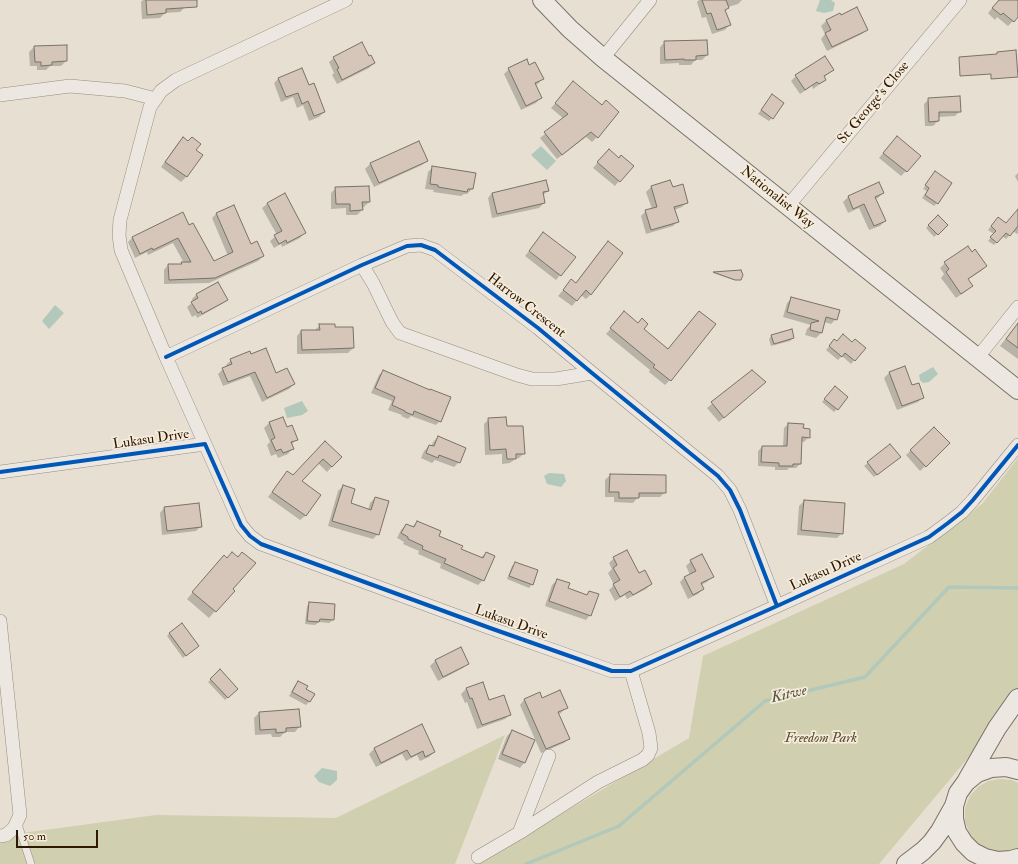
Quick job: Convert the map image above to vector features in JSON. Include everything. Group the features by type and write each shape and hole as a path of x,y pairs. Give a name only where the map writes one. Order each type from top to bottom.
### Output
{"street":[{"path":"205,444 166,357 121,250 119,234 120,220 150,107 161,91 176,80 346,0"},
{"name":"Nationalist Way","path":"542,0 570,29 603,58 1018,390"},
{"path":"603,58 650,0"},
{"name":"St. George's Close","path":"788,206 960,0"},
{"path":"0,95 70,86 125,91 156,99"},
{"name":"Harrow Crescent","path":"166,357 362,265 407,246 421,245 435,250 538,328 592,374 718,476 730,490 740,510 777,606"},
{"path":"362,265 373,283 392,322 400,333 532,379 556,380 592,374"},
{"path":"978,357 1018,307"},
{"name":"Lukasu Drive","path":"0,472 205,444 241,525 250,536 261,544 612,671 631,671 929,537 962,512 1018,444"},
{"path":"0,622 20,815 14,828 6,835 0,836"},
{"path":"478,857 520,833 598,782 642,760 648,755 651,748 649,733 631,671"},
{"path":"906,864 923,852 932,842 954,806 958,793 966,782 997,728 1018,698"},
{"path":"520,833 549,756"},
{"path":"966,782 977,773 991,768 1006,767 1018,770"},
{"path":"954,806 954,819 957,832 964,843 973,852 985,858 1011,860"},
{"path":"977,864 1011,860"}],"lane":[{"path":"17,821 31,864"}],"green space":[{"name":"Freedom Park","path":"1018,458 1018,689 967,759 879,864 477,864 689,738 703,656 904,564 982,504"},
{"path":"505,735 455,864 0,864 0,836 156,815 336,818"},
{"path":"1000,779 1012,780 1018,783 1018,849 1001,853 988,850 977,844 969,833 965,821 965,808 970,796 978,787 988,781"}],"shaded area":[{"path":"820,0 831,0 835,3 833,11 824,13 816,11"},
{"path":"541,146 556,161 547,170 531,155"},
{"path":"55,305 64,313 49,329 42,321"},
{"path":"933,367 938,374 929,382 923,383 920,380 919,375"},
{"path":"302,401 308,411 302,415 287,418 284,408"},
{"path":"549,473 564,474 566,481 561,487 547,484 544,476"},
{"path":"322,768 337,771 337,780 330,786 319,782 314,776"}],"building":[{"path":"146,0 197,0 197,7 166,9 166,13 147,15"},
{"path":"702,0 726,0 729,8 725,10 731,25 717,30 711,13 707,14"},
{"path":"999,0 1018,0 1018,17 1014,22 1003,13 1001,15 992,8"},
{"path":"857,7 868,30 832,47 825,33 831,30 826,20"},
{"path":"707,40 708,55 696,56 696,60 665,60 664,41"},
{"path":"362,42 369,56 371,55 375,63 342,80 337,69 339,68 333,57"},
{"path":"67,45 67,61 52,62 52,65 41,66 41,62 35,62 34,46"},
{"path":"1016,50 1018,77 991,79 991,74 960,76 959,57 997,54 997,52"},
{"path":"825,56 834,70 824,76 826,80 819,84 817,82 805,90 795,75"},
{"path":"527,59 529,65 535,62 544,79 535,83 542,98 526,106 508,68"},
{"path":"302,68 309,85 314,83 325,112 314,116 308,101 302,104 298,93 286,97 278,78"},
{"path":"573,81 602,105 606,100 619,112 598,138 591,132 562,155 544,132 568,114 555,103"},
{"path":"772,94 784,103 773,119 761,110"},
{"path":"960,96 961,112 939,112 939,121 929,122 928,98"},
{"path":"897,136 921,156 907,172 883,153"},
{"path":"183,137 188,141 192,137 201,144 196,150 203,155 187,177 165,162"},
{"path":"419,141 428,161 379,183 370,163"},
{"path":"609,149 619,158 621,155 634,166 620,182 597,162"},
{"path":"432,166 476,173 473,189 468,189 467,192 438,187 438,185 430,184"},
{"path":"935,171 952,183 938,204 925,195 929,188 925,185"},
{"path":"546,180 549,191 543,192 545,203 497,214 492,193"},
{"path":"670,180 673,187 683,184 688,203 674,207 679,222 651,230 645,210 657,207 651,186"},
{"path":"879,182 884,193 875,197 886,221 874,226 864,204 853,209 848,196"},
{"path":"369,186 370,202 362,202 363,210 350,211 350,204 336,204 335,187"},
{"path":"285,193 306,233 287,243 286,240 279,244 274,235 282,231 267,203"},
{"path":"234,205 251,244 257,241 264,256 215,278 169,280 168,264 182,264 181,262 191,262 178,238 153,250 152,248 140,254 132,237 183,212 189,225 193,223 214,261 233,252 216,213"},
{"path":"1018,209 1018,226 1010,236 1006,233 997,243 990,237 996,231 991,226 998,217 1006,223"},
{"path":"938,215 948,225 938,235 928,225"},
{"path":"543,232 576,257 561,276 529,251"},
{"path":"608,241 623,253 591,295 586,290 577,301 563,290 571,279 576,283"},
{"path":"968,246 972,252 975,249 987,266 968,279 973,286 961,294 946,272 949,269 944,262"},
{"path":"741,270 743,275 741,280 735,280 713,272"},
{"path":"218,282 228,300 202,314 201,311 198,313 191,302 198,298 196,294"},
{"path":"791,297 840,310 837,320 826,317 822,333 810,330 811,323 819,321 787,312"},
{"path":"624,311 638,323 642,318 648,324 644,329 668,349 699,311 716,324 671,381 653,367 655,365 610,328"},
{"path":"1018,323 1018,348 1006,339"},
{"path":"319,324 335,324 335,327 353,327 354,348 302,350 301,330 320,330"},
{"path":"792,329 794,338 774,344 771,335"},
{"path":"843,334 852,342 855,339 866,348 855,361 845,353 842,357 829,346 834,339 837,341"},
{"path":"266,348 276,373 287,368 295,384 267,398 255,372 228,382 222,368 232,364 230,359 250,351 251,354"},
{"path":"905,366 912,385 919,383 924,398 902,406 889,372"},
{"path":"383,370 430,390 451,397 441,422 414,411 413,415 392,405 395,397 375,388"},
{"path":"752,370 766,382 724,418 711,402"},
{"path":"835,386 848,397 838,410 824,399"},
{"path":"283,417 287,427 292,425 298,440 291,442 294,449 283,453 281,449 276,451 271,440 275,438 269,422"},
{"path":"506,417 507,426 523,426 525,454 516,454 516,459 507,459 506,449 490,450 488,418"},
{"path":"788,423 804,424 803,428 810,429 810,438 802,437 801,464 793,464 793,466 779,466 779,463 761,462 762,446 787,446"},
{"path":"934,427 950,443 926,467 910,450"},
{"path":"438,436 466,448 460,463 439,455 438,458 426,453 429,445 434,446"},
{"path":"325,441 342,457 332,467 323,459 302,481 321,495 306,516 272,492 287,471 293,475"},
{"path":"890,444 901,457 877,475 867,462"},
{"path":"610,474 666,475 666,493 639,493 639,498 619,498 619,492 609,492"},
{"path":"343,485 355,489 351,503 371,510 375,497 389,501 379,535 332,521"},
{"path":"804,500 845,503 843,534 801,530"},
{"path":"199,503 202,527 167,531 164,507"},
{"path":"417,521 441,531 439,536 463,546 461,549 483,558 486,552 495,556 484,581 444,563 446,559 422,549 423,546 408,539 408,537 401,533 406,524 414,527"},
{"path":"627,550 639,573 645,570 652,584 633,595 630,591 620,597 613,584 620,580 613,568 617,565 613,557"},
{"path":"232,552 238,557 242,552 256,563 233,589 235,591 216,612 192,592 224,555 227,558"},
{"path":"702,554 714,577 701,583 704,589 693,595 684,577 696,571 690,560"},
{"path":"515,562 538,570 533,585 509,576"},
{"path":"557,579 570,583 568,588 587,595 589,591 599,594 591,616 549,601"},
{"path":"309,602 335,604 334,620 320,619 319,622 307,621"},
{"path":"182,623 199,646 186,656 169,633"},
{"path":"461,647 469,664 443,677 435,660"},
{"path":"220,669 238,689 228,698 210,679"},
{"path":"298,681 308,686 306,689 315,694 310,702 292,692"},
{"path":"483,682 489,700 504,695 511,715 482,725 472,698 470,699 466,688"},
{"path":"560,690 568,708 558,712 570,739 546,749 524,699 540,692 542,698"},
{"path":"299,709 301,727 286,728 286,732 276,733 276,729 260,730 259,712"},
{"path":"422,724 435,752 425,757 423,751 411,757 407,750 381,763 374,748"},
{"path":"512,730 535,740 525,763 502,754"}],"waterway":[{"name":"Kitwe","path":"526,864 619,826 765,701 865,677 949,587 1018,588"}],"cycle path":[{"path":"166,357 362,265 407,246 421,245 435,250 538,328 718,476 730,490 740,510 777,606"},
{"path":"0,472 205,444 241,525 250,536 261,544 612,671 631,671 929,537 962,512 1018,445"}]}
